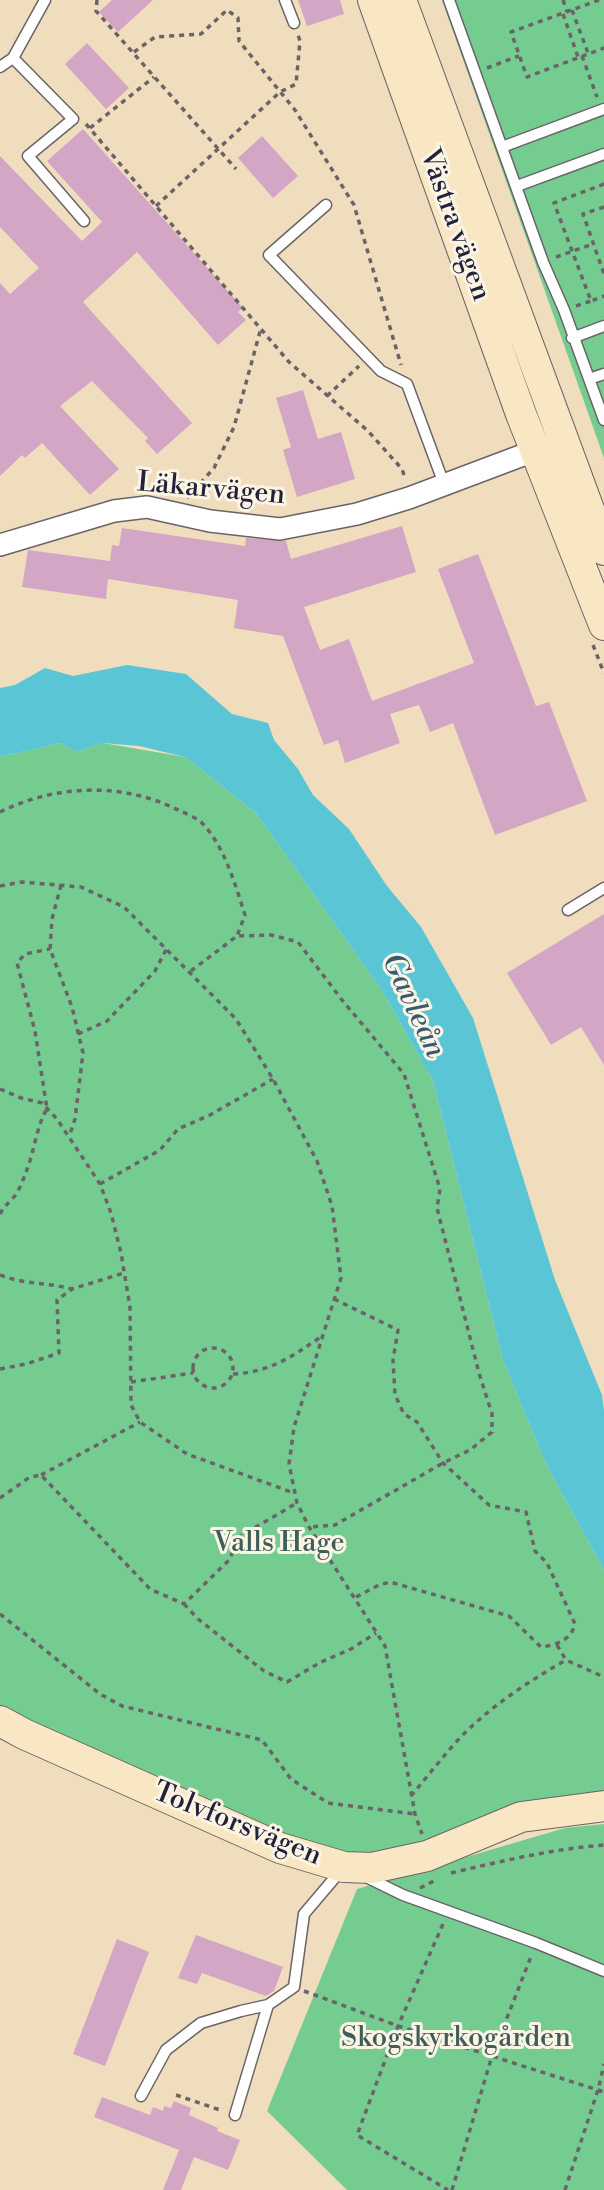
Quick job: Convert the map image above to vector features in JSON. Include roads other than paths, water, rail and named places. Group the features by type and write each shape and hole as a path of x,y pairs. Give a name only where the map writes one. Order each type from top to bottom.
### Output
{"main road":[{"name":"Västra vägen","path":"373,0 535,450 604,625"},
{"name":"Västra vägen","path":"401,0 604,550"},
{"name":"Tolvforsvägen","path":"0,1721 280,1848 344,1867 372,1868 435,1862 521,1817 604,1806"}],"street":[{"path":"535,450 565,440"},
{"name":"Läkarvägen","path":"0,545 114,511 147,507 210,521 280,529 357,514 409,498 535,450"}],"lane":[{"path":"0,67 13,58 45,0"},
{"path":"285,0 294,23"},
{"path":"449,0 543,262 564,310 604,420"},
{"path":"13,58 74,119 29,156 84,221"},
{"path":"502,146 603,109"},
{"path":"517,186 604,154"},
{"path":"326,205 269,255 381,371 407,384 444,484"},
{"path":"572,338 604,326"},
{"path":"589,379 604,374"},
{"path":"569,910 604,888"},
{"path":"141,2096 166,2050 201,2024 268,2005 294,1987 304,1914 344,1867 403,1895 536,1943 604,1971"},
{"path":"235,2115 268,2005"}],"water":[{"name":"Gavleån","path":"127,665 186,674 232,714 268,723 274,740 298,769 313,795 349,829 387,886 421,927 473,1018 555,1280 602,1395 604,1570 546,1464 503,1360 433,1081 383,992 256,813 185,757 139,746 103,743 77,752 60,743 0,757 0,688 15,685 45,668 73,676"}],"park label":[{"name":"Valls Hage","path":"279,1544"},
{"name":"Skogskyrkogården","path":"456,2039"}]}
